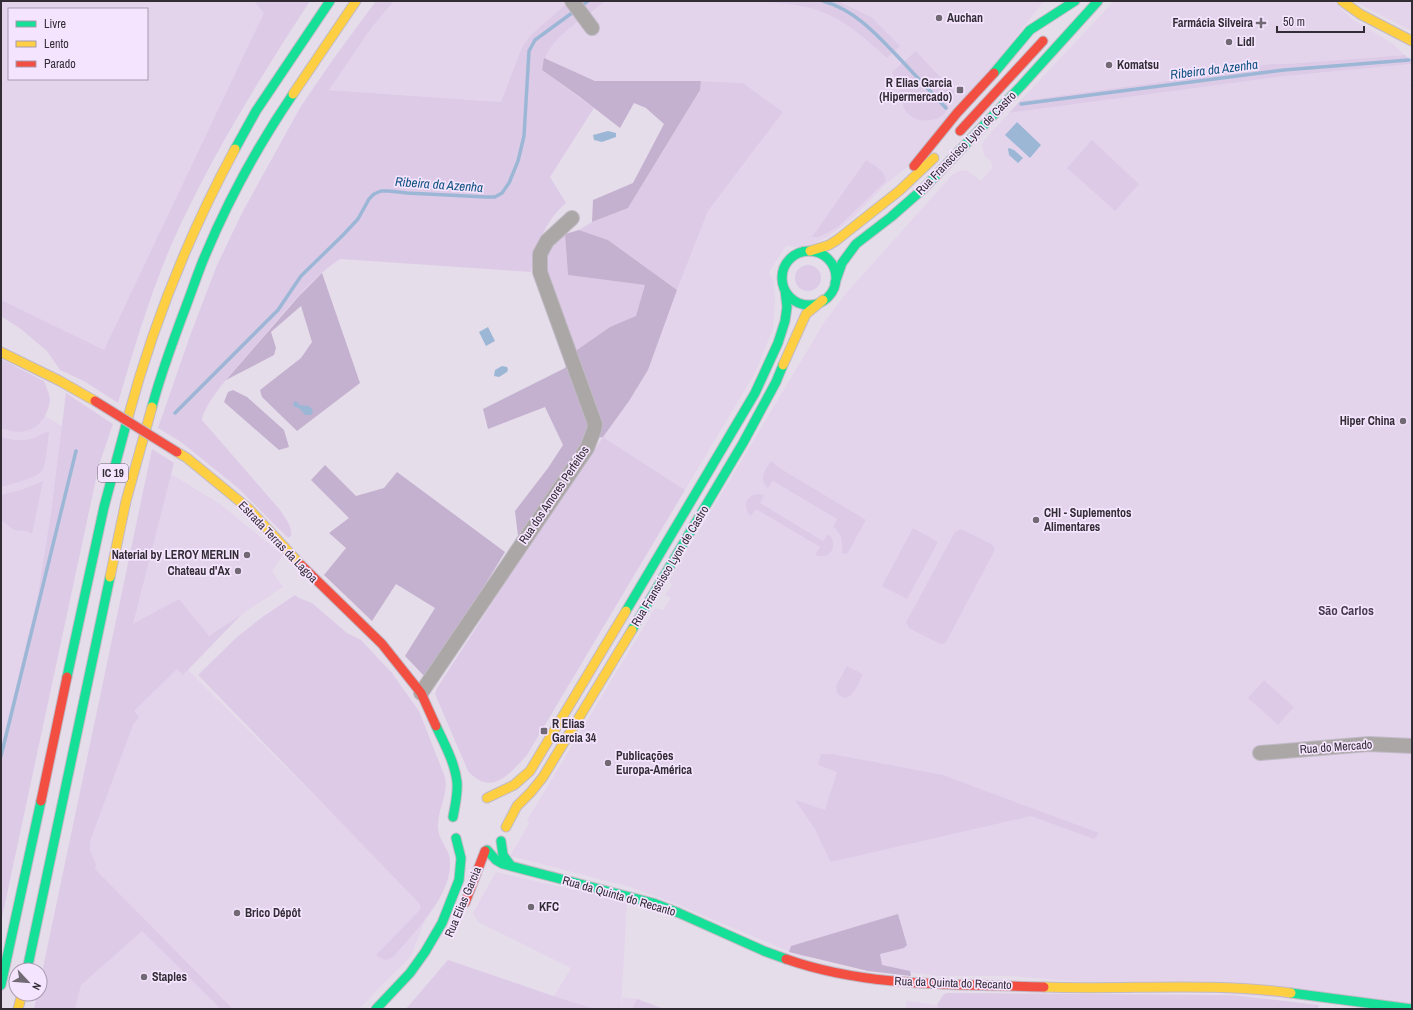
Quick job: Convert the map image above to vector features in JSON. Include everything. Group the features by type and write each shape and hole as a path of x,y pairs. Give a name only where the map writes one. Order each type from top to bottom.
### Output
{"main road":[{"name":"IC 19","path":"1,985 104,507 149,345 171,286 193,234 231,157 256,111 330,1"},
{"name":"IC 19","path":"29,962 126,501 160,378 202,263 219,224 246,171 273,123 356,1"},
{"path":"1030,30 1075,1"},
{"path":"1067,17 1082,1"},
{"name":"Rua Franscisco Lyon de Castro","path":"834,283 842,263 856,244 891,217 929,183 1098,1"},
{"path":"1342,1 1366,18 1412,41"},
{"path":"873,212 887,192 916,164 957,113 1000,66 1049,7"},
{"name":"Rua Franscisco Lyon de Castro","path":"953,138 1051,33"},
{"name":"Rua Franscisco Lyon de Castro","path":"810,251 829,245 873,212 916,176 943,149"},
{"path":"810,251 824,256 830,261 835,276 834,283 832,290 823,300 809,305 802,304 795,301 785,290 782,282 782,274 788,261 794,256 810,251"},
{"name":"Rua Franscisco Lyon de Castro","path":"485,798 512,787 529,773 730,436 758,386 778,343 785,321 787,308 785,290"},
{"name":"Rua Franscisco Lyon de Castro","path":"501,841 506,827 517,806 538,784 547,770 743,443 776,382 806,314 823,300"},
{"name":"Estrada Terras da Lagoa","path":"1,352 60,381 187,458 249,509 313,578 382,644 421,693 432,715 454,768 457,782 457,796 453,817"},
{"name":"Estrada Terras da Lagoa","path":"454,768 467,788"},
{"path":"453,817 456,810 467,800"},
{"path":"504,813 506,827"},
{"name":"Rua Elias Garcia","path":"376,1009 410,972 425,952 442,924 459,880 461,868 461,858 452,824 453,817"},
{"name":"Rua da Quinta do Recanto","path":"456,838 464,847 480,851 507,865 653,903 764,951 798,963 832,972 902,982 1076,988 1228,987 1261,989 1412,1009"},
{"path":"480,851 495,846 501,841"},
{"path":"471,884 482,870 490,867 507,865 502,854 501,841"},
{"name":"Rua Elias Garcia","path":"463,909 480,851"}],"street":[{"path":"572,1 590,25"},
{"name":"Rua dos Amores Perfeitos","path":"421,693 587,448 594,430 594,424 586,399 540,272 540,254 547,241 572,218"},
{"name":"Rua do Mercado","path":"1260,753 1369,744 1412,746"}],"shaded area":[{"path":"1,1 295,1 183,185 106,377 47,351 20,328 1,316"},
{"path":"254,1 310,1 235,122 217,153 185,216 170,248 148,305 118,403 84,381 60,370 47,351 21,329 1,316 1,300 104,350 264,13"},
{"path":"376,1 394,1 372,27 329,90 501,102 522,47 532,34 565,5 578,21 550,48 542,70 594,108 550,177 566,203 547,225 539,243 531,272 340,259 306,288 216,392 202,420 281,511 291,529 291,536 288,538 238,488 181,442 158,428 191,333 217,265 243,211 301,106"},
{"path":"394,1 1044,1 927,151 885,185 853,218 828,237 808,246 786,246 769,272 774,282 775,300 773,329 755,373 685,490 603,437 629,401 648,370 708,211 783,112 743,83 701,81 595,81 544,58 521,52 501,102 329,90 372,27"},
{"path":"581,1 605,1 590,13"},
{"path":"756,1 838,1 871,17 900,46 887,58 854,30 827,14 802,6"},
{"path":"1114,1 1333,1 1352,19 1393,44 1405,55 1269,64 1212,75 1020,101"},
{"path":"1353,1 1412,1 1412,31"},
{"path":"916,51 954,92 946,112 934,119 917,119 907,113 903,105 901,91 892,72"},
{"path":"1405,55 1412,62 1412,64 1285,76 1009,113 1020,101 1212,75 1269,64"},
{"path":"544,58 595,81 701,81 700,90 628,208 592,222 593,200 633,183 664,124 646,108 634,103 620,128 542,70"},
{"path":"1412,64 1412,80 1409,83 1412,85 1412,1009 1011,976 938,976 800,956 676,904 630,887 510,856 529,823 527,820 655,608 663,610 671,598 665,595 672,585 669,581 825,321 847,292 953,174 966,170 981,181 993,167 991,165 992,163 984,155 982,145 985,139 1009,113 1285,76"},
{"path":"701,81 743,83 783,112 708,211 677,290 608,240 579,230 592,222 628,208 700,90"},
{"path":"1092,140 1139,184 1115,211 1067,168"},
{"path":"866,160 882,171 886,181 838,227 819,237 812,237"},
{"path":"579,230 608,240 677,290 648,370 629,401 603,437 583,441 518,536 515,511 548,468 563,445 545,407 488,429 483,409 565,368 574,352 610,327 636,316 645,285 568,275 565,234"},
{"path":"565,234 568,275 646,285 636,317 610,327 574,352 543,261 551,245"},
{"path":"808,265 817,269 821,278 817,287 808,291 799,287 795,278 799,269"},
{"path":"322,273 360,383 297,431 262,397 260,390 301,358 312,342 301,306 271,332 276,348 274,355 226,380 299,296"},
{"path":"1,359 44,381 50,397 49,405 42,420 32,429 21,432 1,428"},
{"path":"1,390 67,429 1,841"},
{"path":"233,390 247,397 284,430 289,447 279,450 224,402 228,392"},
{"path":"66,393 113,424 99,465 1,922 1,748 38,595 51,513"},
{"path":"49,432 43,469 30,478 1,487 1,437 13,440 24,440 34,438"},
{"path":"603,437 685,490 527,755 514,769 500,780 485,782 476,779 468,771 435,694 437,688 535,537"},
{"path":"152,449 174,463 133,624 179,599 209,636 242,614 183,675 177,669 134,711 139,717 133,725 90,841 90,850 96,864 95,869 233,1009 221,1009 142,931 81,985 75,1009 34,1009 35,1002 48,1002 48,962 44,962"},
{"path":"771,461 781,469 866,520 847,554 842,553 842,542 839,532 833,527 837,519 773,481 768,488 765,485 763,481 764,474"},
{"path":"325,465 356,496 384,488 397,472 505,552 427,679 405,656 435,608 396,584 372,621 324,575 346,548 329,533 349,518 311,480"},
{"path":"171,474 220,504 283,555 272,571 283,587 209,636 132,625"},
{"path":"43,481 32,534 27,531 14,530 1,520 1,497 4,494 21,490"},
{"path":"758,494 764,495 760,503 823,541 828,534 832,538 833,542 832,550 829,554 825,556 815,555 820,547 756,509 751,516 746,509 746,502 750,497"},
{"path":"913,528 938,542 907,599 882,586"},
{"path":"961,529 991,544 994,547 994,552 946,642 944,644 940,644 909,628 906,622 955,532"},
{"path":"295,595 312,603 347,633 361,640 392,673 419,711 445,777 446,784 439,815 438,828 450,861 449,874 445,887 431,912 394,956 389,959 383,959 376,955 418,912 420,909 420,904 198,675 237,637 261,618"},
{"path":"179,659 187,669 429,910 411,956 359,1009 72,1009 79,869 102,734"},
{"path":"847,666 863,674 850,696 842,697 837,693 836,686"},
{"path":"1264,680 1294,707 1278,725 1248,698"},
{"path":"821,754 832,754 943,775 1099,833 1094,839 1031,816 830,861 815,829 795,800 825,810 837,772 818,765"},
{"path":"496,872 627,902 621,1007 623,997 637,999 664,1009 406,1009 448,960 554,996 571,968 478,922 473,913"},
{"path":"898,914 907,945 904,948 880,954 882,965 910,971 911,976 868,971 789,952 791,946"},
{"path":"448,960 550,995 592,1008 406,1009"},
{"path":"947,993 1232,995 1319,1005 1318,1009 939,1009 937,1005 943,995"},
{"path":"637,999 664,1009 632,1009"},
{"path":"906,1001 937,1005 939,1009 906,1009"}],"water":[{"path":"1017,122 1041,145 1030,158 1005,135"},
{"path":"608,131 616,133 616,137 602,142 594,140 593,135"},
{"path":"1009,148 1014,150 1023,158 1018,163 1009,155"},
{"path":"488,327 495,341 486,346 479,332"},
{"path":"502,366 507,367 507,372 499,377 494,376 495,370"},
{"path":"296,401 300,405 309,406 313,412 311,415 305,415 300,409 293,406 294,402"}],"waterway":[{"name":"Ribeira da Azenha","path":"581,6 588,1"},
{"name":"Ribeira da Azenha","path":"823,1 846,11 866,25 946,108"},
{"name":"Ribeira da Azenha","path":"175,413 278,310 301,276 358,219 369,199 374,194 381,191 389,191 495,197 502,193 509,183 518,161 524,136 529,51 535,40 576,10"},
{"name":"Ribeira da Azenha","path":"1021,104 1284,70 1409,60"},
{"path":"1,756 76,451"}],"traffic: fast":[{"path":"235,149 256,111 330,1"},
{"path":"994,73 1030,30 1075,1"},
{"path":"835,283 842,263 856,244 891,217 924,188 1021,86 1098,1"},
{"path":"152,407 170,350 211,241 243,176 267,134 293,94"},
{"path":"809,251 824,256 828,259 831,263 836,278 831,293 828,297 824,300 809,305 794,300 790,297 787,293 782,278 787,263 790,259 794,256 809,251"},
{"path":"626,611 755,393 778,343 785,321 787,307 785,290"},
{"path":"632,630 743,443 776,382 783,365"},
{"path":"67,677 104,507 127,421"},
{"path":"29,962 110,577"},
{"path":"436,726 449,753 456,775 457,791 453,817"},
{"path":"1,985 41,801"},
{"path":"376,1009 410,973 425,952 442,923 459,880 461,858 456,838"},
{"path":"501,841 503,855 511,866"},
{"path":"487,850 496,860 503,864 653,903 786,959"},
{"path":"1291,993 1412,1009"}],"traffic: slow":[{"path":"293,94 356,1"},
{"path":"1342,1 1360,14 1412,41"},
{"path":"127,421 148,351 173,282 202,215 235,149"},
{"path":"810,251 829,245 837,240 899,191 934,158"},
{"path":"783,365 806,314 823,300"},
{"path":"1,352 60,381 95,401"},
{"path":"110,577 126,501 152,407"},
{"path":"177,452 187,458 249,509 301,565"},
{"path":"487,798 514,785 530,771 626,611"},
{"path":"506,827 517,806 543,777 632,630"},
{"path":"1044,987 1198,987 1291,993"},
{"path":"18,1009 20,1002"}],"traffic: jam":[{"path":"960,131 1043,41"},
{"path":"914,166 957,113 994,73"},
{"path":"95,401 177,452"},
{"path":"301,565 382,644 421,693 436,726"},
{"path":"41,801 67,677"},
{"path":"465,903 485,851"},
{"path":"786,959 817,968 881,980 914,983 1044,987"}],"place":[{"name":"Auchan","path":"939,18"},
{"name":"Farmácia Silveira","path":"1261,23"},
{"name":"Lidl","path":"1229,42"},
{"name":"Komatsu","path":"1109,65"},
{"name":"R Elias Garcia (Hipermercado)","path":"960,90"},
{"name":"Hiper China","path":"1403,421"},
{"name":"CHI - Suplementos Alimentares","path":"1036,520"},
{"name":"Naterial by LEROY MERLIN","path":"247,555"},
{"name":"Chateau d'Ax","path":"238,571"},
{"name":"R Elias Garcia 34","path":"544,731"},
{"name":"Publicações Europa-América","path":"608,763"},
{"name":"KFC","path":"531,907"},
{"name":"Brico Dépôt","path":"237,913"},
{"name":"Staples","path":"144,977"}],"district":[{"name":"São Carlos","path":"1346,610"}]}
